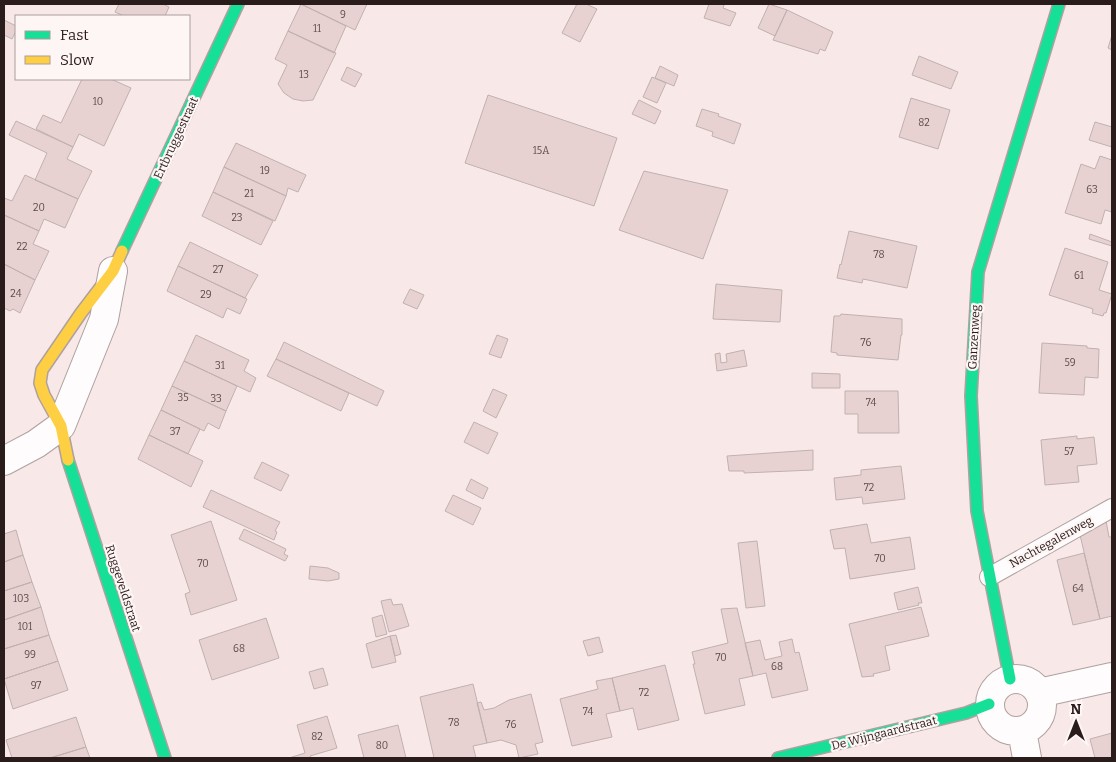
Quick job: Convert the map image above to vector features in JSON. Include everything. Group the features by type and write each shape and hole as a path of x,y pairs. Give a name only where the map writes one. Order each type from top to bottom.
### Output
{"street":[{"name":"Ertbruggestraat","path":"56,417 40,383 42,370 81,313 113,272 238,4"},
{"name":"Ganzenweg","path":"1010,679 977,511 971,404 978,272 1059,4"},
{"name":"Ertbruggestraat","path":"56,417 104,319 113,272"},
{"path":"4,461 36,444 56,417"},
{"name":"Ruggeveldstraat","path":"56,417 69,466 165,758"},
{"path":"1039,693 1112,677"},
{"path":"1010,679 1026,681 1034,686 1039,693 1042,704 1041,713 1037,721 1022,731 1006,730 998,725 989,704 995,689 1002,683 1010,679"},
{"name":"De Wijngaardstraat","path":"778,758 966,713 989,704"},
{"path":"1022,731 1027,758"}],"lane":[{"name":"Nachtegalenweg","path":"989,577 1112,508"}],"building":[{"path":"119,4 163,4 169,7 165,15 122,15 115,12"},
{"path":"301,4 346,26 334,53 288,31"},
{"path":"301,4 367,4 355,30"},
{"path":"577,4 586,4 597,9 580,42 562,33"},
{"path":"709,4 724,5 723,8 736,13 730,26 704,18"},
{"path":"769,4 787,10 775,36 758,28"},
{"path":"787,10 833,32 825,51 820,49 818,54 773,40"},
{"path":"4,20 15,26 15,33 12,39 4,35"},
{"path":"288,31 336,53 313,100 293,99 284,93 278,84 287,65 275,59"},
{"path":"1112,35 1112,50 1108,48"},
{"path":"919,56 958,72 951,89 912,75"},
{"path":"660,66 678,75 674,86 655,78"},
{"path":"347,67 362,74 355,87 341,80"},
{"path":"652,77 666,83 657,103 643,97"},
{"path":"82,80 113,80 131,88 104,146 79,134 73,147 36,129 43,115 61,123"},
{"path":"488,95 617,138 594,206 465,163"},
{"path":"911,98 950,110 938,149 899,137"},
{"path":"639,100 661,111 655,124 632,114"},
{"path":"702,109 741,124 734,144 712,136 713,132 696,126"},
{"path":"16,121 73,147 67,159 92,171 78,199 35,180 47,153 9,135"},
{"path":"1095,122 1112,127 1112,147 1089,140"},
{"path":"236,143 306,175 298,192 288,188 286,196 224,167"},
{"path":"1100,156 1112,160 1112,212 1105,210 1101,224 1065,213 1081,164 1095,169"},
{"path":"224,167 286,196 275,221 213,192"},
{"path":"644,171 728,190 703,259 619,230"},
{"path":"25,175 78,199 65,228 44,219 39,231 4,215 4,198 12,201"},
{"path":"213,192 273,221 261,245 202,216"},
{"path":"4,215 39,231 33,244 49,251 35,280 4,264"},
{"path":"849,231 917,246 907,288 863,279 862,283 837,278"},
{"path":"1090,234 1112,242 1112,246 1089,239"},
{"path":"190,242 258,275 245,298 178,266"},
{"path":"1065,248 1108,262 1099,290 1112,294 1106,313 1103,316 1092,313 1093,309 1049,295"},
{"path":"4,264 35,280 20,313 13,309 10,311 4,308"},
{"path":"178,266 247,299 240,314 227,308 223,318 167,291"},
{"path":"716,284 782,290 780,322 713,319"},
{"path":"410,289 424,295 417,309 403,303"},
{"path":"841,314 902,319 902,335 898,360 837,355 837,353 831,352 834,316 840,316"},
{"path":"196,335 249,360 244,371 256,378 250,392 184,361"},
{"path":"497,335 508,339 501,358 489,354"},
{"path":"284,342 384,391 377,406 276,359"},
{"path":"1042,343 1087,346 1087,348 1099,349 1098,378 1085,377 1084,395 1039,393"},
{"path":"744,350 747,366 717,371 715,354 720,353 721,363 727,362 726,354"},
{"path":"276,359 349,393 341,411 267,376"},
{"path":"184,361 237,386 226,411 172,386"},
{"path":"812,373 840,374 840,388 812,388"},
{"path":"172,386 226,411 219,429 208,423 204,431 161,410"},
{"path":"493,389 507,395 496,418 483,411"},
{"path":"845,391 898,391 899,433 858,433 858,414 845,414"},
{"path":"161,410 200,429 188,454 149,435"},
{"path":"474,422 498,433 488,454 464,442"},
{"path":"149,435 203,461 191,487 138,459"},
{"path":"1077,436 1077,439 1094,437 1097,464 1077,466 1079,482 1045,485 1041,440"},
{"path":"813,450 813,470 744,473 744,471 729,471 727,456"},
{"path":"262,462 289,475 281,491 254,478"},
{"path":"901,466 905,499 863,504 862,497 836,500 834,478 861,475 861,470"},
{"path":"471,479 488,488 483,499 466,490"},
{"path":"211,490 280,522 275,531 277,532 274,540 203,507"},
{"path":"453,495 481,508 473,525 445,511"},
{"path":"211,521 237,600 191,615 185,594 190,592 171,535"},
{"path":"1106,521 1109,537 1112,537 1112,616 1100,619 1080,535"},
{"path":"867,524 871,543 910,537 915,569 850,579 845,548 834,549 830,530"},
{"path":"244,529 286,549 284,554 288,556 285,561 239,539"},
{"path":"16,530 23,555 4,562 4,534"},
{"path":"757,541 765,606 746,608 738,543"},
{"path":"1084,553 1100,619 1073,625 1057,560"},
{"path":"23,555 32,582 4,591 4,562"},
{"path":"310,566 328,568 339,573 339,579 328,581 309,579"},
{"path":"32,582 41,607 4,620 4,591"},
{"path":"918,587 922,603 898,610 894,593"},
{"path":"391,599 393,605 402,604 409,626 389,632 381,601"},
{"path":"41,607 49,635 4,649 4,620"},
{"path":"921,607 929,636 885,646 890,670 873,674 874,676 862,677 849,624"},
{"path":"737,608 753,676 739,679 745,705 705,714 692,652 728,643 721,609"},
{"path":"382,615 387,634 376,637 372,618"},
{"path":"266,618 279,658 212,680 199,640"},
{"path":"49,635 58,661 4,679 4,649"},
{"path":"396,635 401,654 395,656 390,636"},
{"path":"390,636 396,662 372,668 366,644"},
{"path":"599,637 603,652 588,656 583,641"},
{"path":"792,639 795,653 799,652 808,690 772,698 766,673 753,676 745,643 760,640 765,660 782,656 779,642"},
{"path":"58,661 68,690 13,709 4,679"},
{"path":"665,665 679,720 638,730 633,708 620,711 612,678"},
{"path":"323,668 328,685 314,689 309,672"},
{"path":"612,678 620,711 606,714 612,737 572,746 560,699 598,689 596,681"},
{"path":"473,684 487,743 473,746 476,758 434,758 420,697"},
{"path":"531,694 543,742 535,744 538,754 519,758 516,745 501,740 487,743 477,703 481,702 484,710"},
{"path":"327,716 337,748 310,756 311,758 289,758 305,753 297,725"},
{"path":"76,717 86,747 50,758 12,758 6,740"},
{"path":"398,725 406,758 364,758 358,735"},
{"path":"1112,733 1112,758 1095,758 1090,739"},
{"path":"86,747 90,758 50,758"}],"traffic: fast":[{"path":"122,251 238,4"},
{"path":"1010,679 977,511 971,396 978,272 1059,4"},
{"path":"68,460 165,758"},
{"path":"778,758 966,713 989,704"}],"traffic: slow":[{"path":"68,460 61,426 44,395 40,383 42,370 81,313 113,271 122,251"}]}
